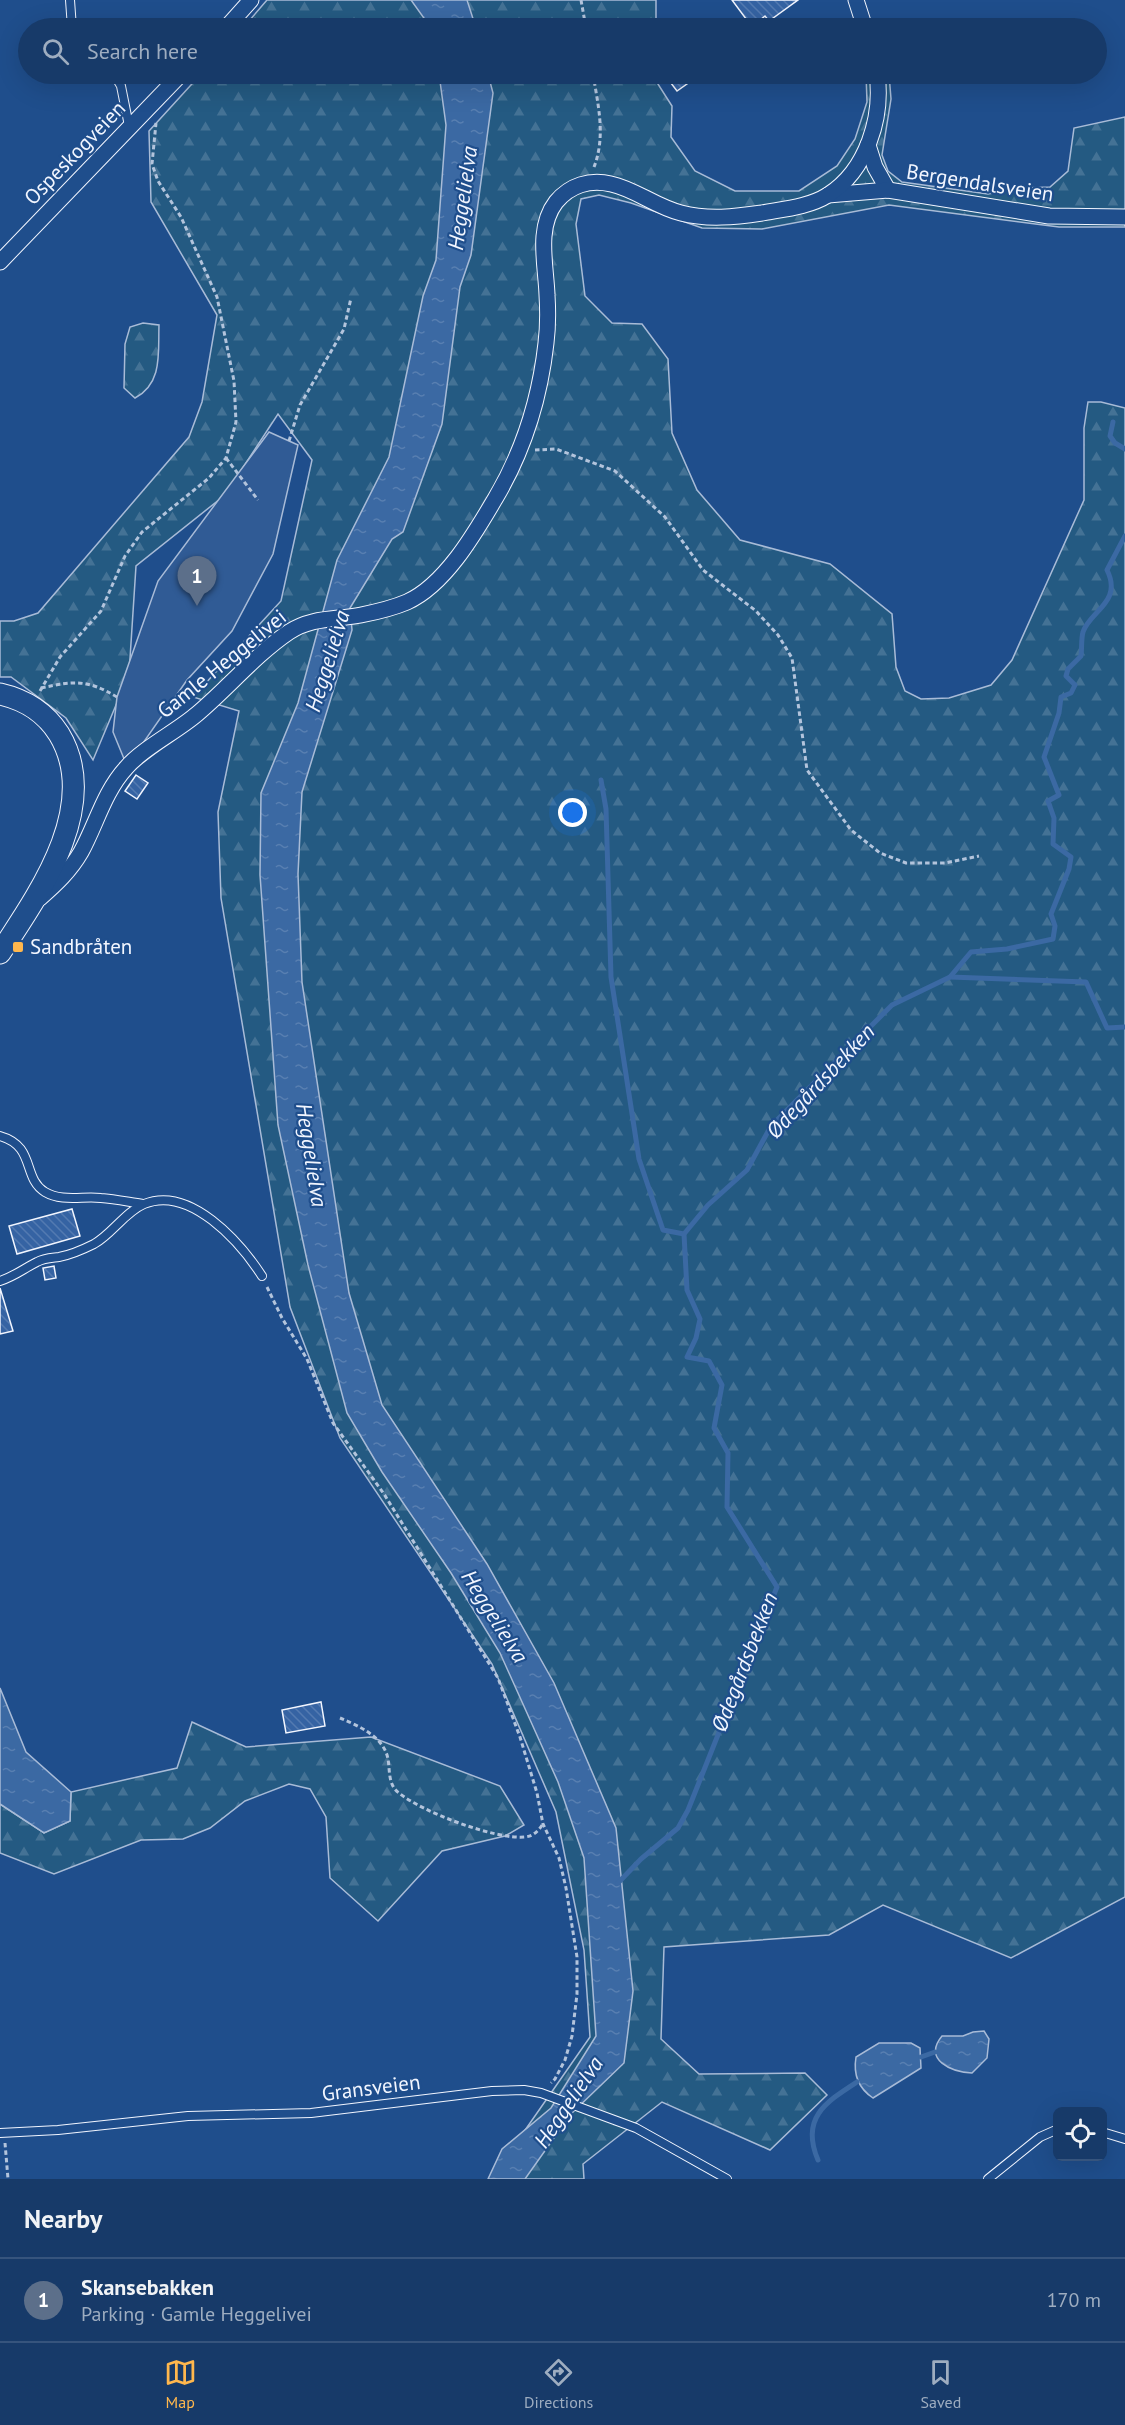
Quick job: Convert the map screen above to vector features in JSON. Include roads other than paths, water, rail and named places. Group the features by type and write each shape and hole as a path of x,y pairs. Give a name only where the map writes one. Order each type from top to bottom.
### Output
{"street":[{"path":"235,18 251,0"},
{"path":"856,0 862,18"},
{"name":"Ospeskogveien","path":"0,262 171,84"},
{"path":"828,195 852,170 868,145 876,119 877,84"},
{"path":"868,145 875,167 888,190"},
{"name":"Gamle Heggelivei","path":"31,906 66,874 81,851 110,790 127,766 199,713 290,631 315,619 360,615 409,601 441,575 465,547 496,499 519,451 534,407 546,346 548,310 543,244 545,227 555,204 569,189 589,182 612,184 679,213 718,218 785,209 828,195"},
{"name":"Bergendalsveien","path":"828,195 888,190 1050,216 1125,217"},
{"path":"0,694 37,698 68,753 74,783 71,816 62,844 31,906 0,953"}],"lane":[{"path":"70,0 71,18"},
{"path":"120,84 129,126"},
{"path":"0,1136 14,1141 21,1148 37,1185 47,1193 63,1198 101,1198 143,1204 159,1200 178,1202 214,1222 237,1242 262,1276"},
{"path":"0,1281 23,1272 36,1262 50,1257 59,1257 94,1244 108,1235 143,1204"},
{"name":"Gransveien","path":"3,2133 58,2130 188,2116 311,2113 492,2091 541,2092 636,2128 727,2179"},
{"path":"988,2179 1040,2137 1053,2131"},
{"path":"1107,2134 1125,2139"}],"water":[{"path":"411,0 467,0 473,18 424,18"},
{"name":"Heggelielva","path":"440,84 491,84 493,93 471,255 460,287 442,424 403,532 392,539 350,608 352,630 302,792 298,874 302,982 349,1293 382,1405 487,1564 554,1683 616,1828 633,1991 624,2063 571,2114 525,2179 488,2179 502,2149 551,2108 596,2036 584,1858 558,1782 500,1653 451,1573 382,1472 347,1413 308,1265 278,1125 260,875 261,793 298,703 337,560 389,457 423,296 436,260 446,125"},
{"path":"0,1688 26,1752 71,1792 70,1821 44,1833 0,1804"},
{"path":"984,2031 989,2039 987,2058 972,2073 948,2067 937,2058 935,2052 942,2036 963,2036"},
{"path":"879,2043 911,2043 920,2048 921,2068 873,2098 860,2085 855,2064 856,2057"}],"waterway":[{"path":"1113,422 1110,436 1115,443 1125,449"},
{"name":"Ødegårdsbekken","path":"618,1883 641,1859 678,1828 688,1810 777,1587 727,1507 728,1453 714,1428 722,1385 709,1361 687,1357 696,1338 700,1319 687,1290 684,1234 708,1205 747,1170 771,1126 892,1005 950,977 971,952 1007,949 1053,939 1055,926 1051,914 1069,869 1071,857 1053,844 1054,818 1048,801 1059,795 1044,757 1059,713 1061,697 1071,693 1075,685 1066,676 1068,669 1081,656 1083,632 1108,598 1111,581 1107,570 1125,536"},
{"path":"601,780 606,809 611,977 639,1159 663,1230 684,1234"},
{"path":"950,977 1086,982 1107,1028 1125,1027"},
{"path":"921,2057 935,2052"},
{"path":"818,2160 813,2145 814,2122 826,2104 857,2082"}],"place":[{"name":"Skansebakken","path":"197,606"},
{"name":"Sandbråten","path":"18,947"}]}
